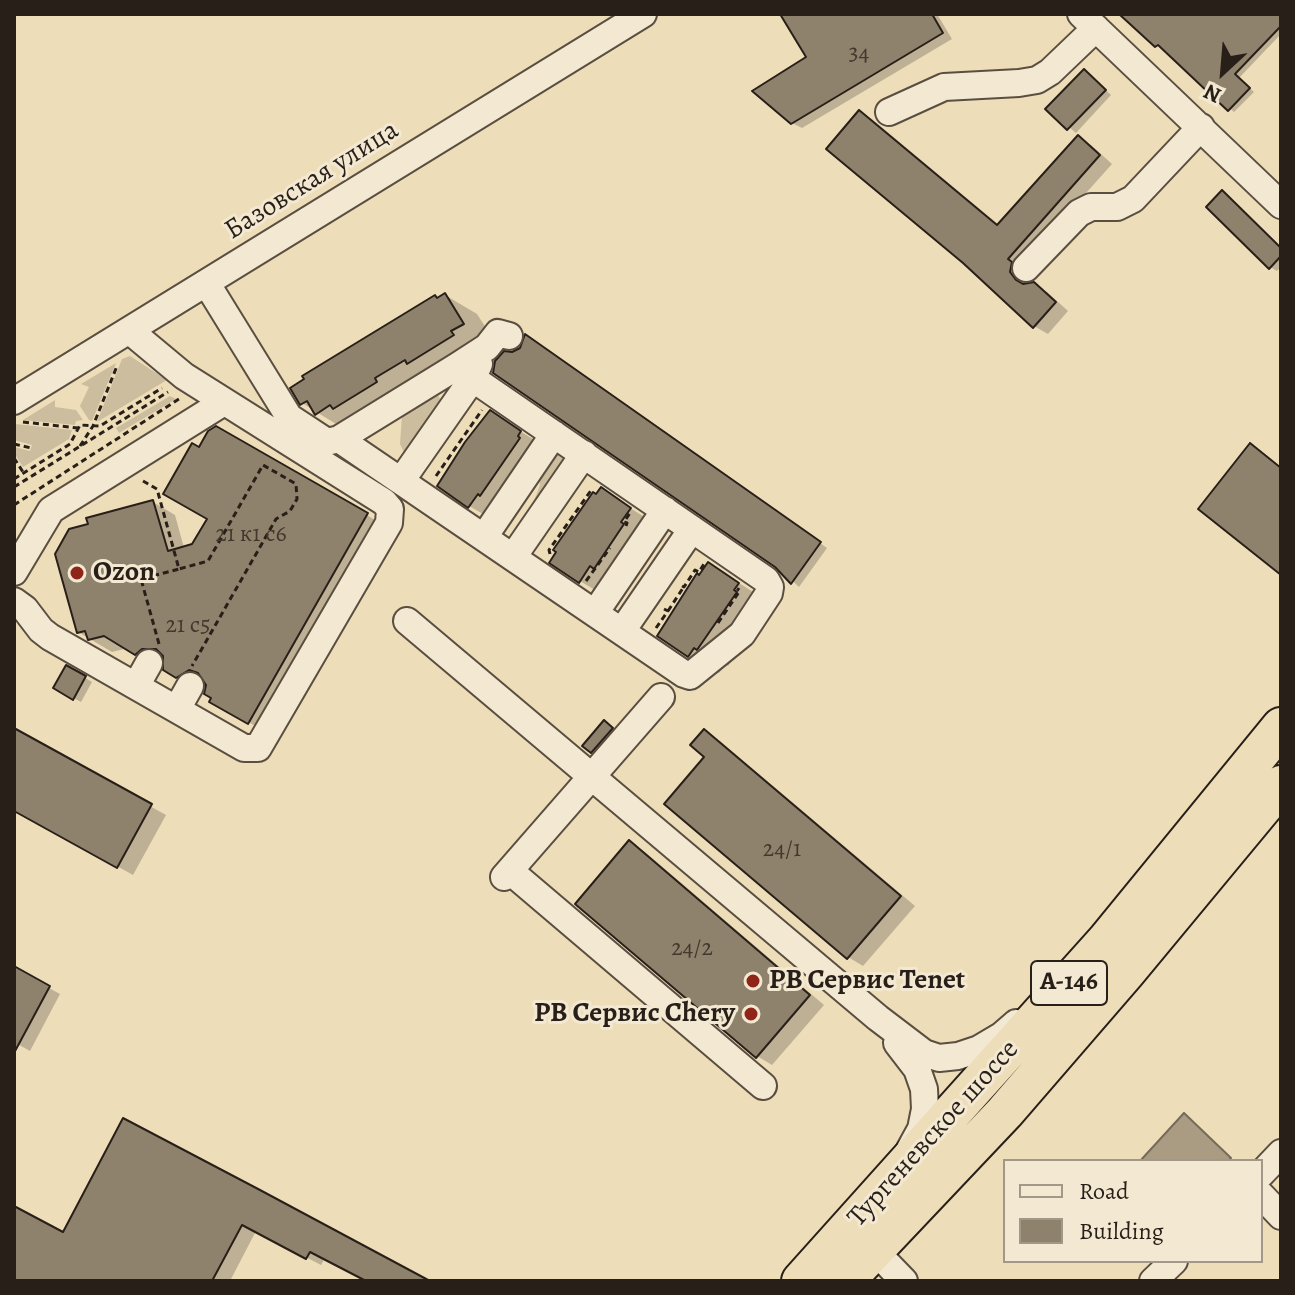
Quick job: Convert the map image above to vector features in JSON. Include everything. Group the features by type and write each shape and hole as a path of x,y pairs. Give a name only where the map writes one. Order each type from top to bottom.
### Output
{"highway":[{"name":"Тургеневское шоссе","path":"801,1281 1106,941 1281,727"},
{"name":"Тургеневское шоссе","path":"845,1281 1005,1112 1281,785"}],"street":[{"name":"Базовская улица","path":"14,401 126,343 207,284 643,14"},
{"path":"889,112 944,87 1037,80 1050,72 1089,21 1281,205"},
{"path":"1026,268 1079,213 1091,207 1117,207 1133,199 1201,127"},
{"path":"207,284 289,417 327,442 339,439 465,372 498,342"},
{"path":"14,601 50,637 252,750 262,744 391,516 384,502 325,477 273,446 224,402 126,343"},
{"path":"339,439 690,676 742,634 769,593 766,580 465,372"},
{"path":"401,481 465,372"},
{"path":"14,572 51,510 224,402"},
{"path":"484,537 554,434"},
{"path":"513,557 584,454"},
{"path":"595,613 665,510"},
{"path":"622,631 692,529"},
{"path":"407,621 878,1018 924,1053 939,1058 958,1056 979,1049 1001,1036 1106,941"},
{"path":"136,686 155,657"},
{"path":"177,709 188,682"},
{"path":"661,697 507,874 763,1086"},
{"path":"878,1018 917,1069 924,1089 925,1109 921,1129 881,1193"},
{"path":"1263,1172 1281,1153"},
{"path":"1263,1197 1281,1216"},
{"path":"874,1250 904,1281"},
{"path":"1153,1281 1172,1263"}],"path":[{"path":"80,446 93,426 126,343"},
{"path":"14,479 70,444 80,425 100,426 171,382"},
{"path":"14,487 171,391 183,397 14,505"},
{"path":"435,478 488,401"},
{"path":"14,421 78,428"},
{"path":"14,444 31,448"},
{"path":"14,458 23,473"},
{"path":"155,657 141,579 208,561 263,465 296,484 297,499 290,511 276,519 188,682"},
{"path":"546,560 551,552 549,550 592,488 595,490"},
{"path":"160,497 179,569"},
{"path":"619,536 636,504"},
{"path":"586,581 610,548"},
{"path":"654,631 695,570 699,572 711,554"},
{"path":"714,629 745,578"},
{"path":"677,582 684,587"},
{"path":"646,596 668,611"}],"shaded area":[{"path":"130,356 167,380 97,422 122,359"},
{"path":"116,363 92,421 89,420 80,406 89,387 81,384"},
{"path":"433,387 445,407 408,461 400,444 402,416 406,408"},
{"path":"170,396 176,399 119,433 116,428"},
{"path":"55,400 55,407 76,410 83,420 76,421 75,425 23,420"},
{"path":"14,425 72,430 69,439 23,467 14,453 14,447 30,451 32,445 14,440"},
{"path":"553,449 568,454 532,506 540,485 538,475"},
{"path":"1184,1113 1231,1158 1230,1159 1142,1159"}],"building":[{"path":"780,14 932,14 943,33 791,124 752,91 806,57"},
{"path":"1119,14 1281,14 1281,26 1235,74 1250,88 1228,111 1158,45 1155,47"},
{"path":"1084,69 1106,90 1067,130 1045,109"},
{"path":"859,110 997,225 1078,135 1100,155 1008,259 1012,262 1010,272 1016,280 1023,284 1034,282 1056,302 1033,328 963,263 826,149"},
{"path":"1222,190 1281,248 1281,256 1269,269 1206,207"},
{"path":"445,293 464,324 451,331 454,335 407,364 405,360 375,378 377,382 333,409 330,405 315,415 307,401 300,405 290,388 304,379 302,376 435,295 437,298"},
{"path":"525,334 821,542 791,584 775,567 493,373 495,361 504,351 512,352 520,348"},
{"path":"490,410 521,431 520,438 480,496 478,494 468,508 437,486"},
{"path":"216,426 368,513 248,724 209,702 211,698 204,694 206,685 198,673 189,670 176,678 163,670 163,656 156,649 142,649 135,655 104,636 88,640 85,631 77,633 55,554 69,529 88,524 86,518 153,500 168,551 192,544 207,519 163,494 192,443 199,447 208,431"},
{"path":"1250,443 1281,468 1281,575 1198,509"},
{"path":"601,487 631,508 594,569 590,566 579,583 549,563 556,552 553,550 593,492 596,494"},
{"path":"708,562 739,583 734,590 737,592 697,650 694,648 688,657 657,636 697,573 699,575"},
{"path":"66,665 86,676 73,700 53,688"},
{"path":"604,720 613,728 591,753 582,746"},
{"path":"14,728 152,804 117,868 14,811"},
{"path":"704,729 901,896 847,959 664,804 704,757 690,745"},
{"path":"629,840 810,995 756,1058 575,904"},
{"path":"14,966 50,986 14,1053"},
{"path":"123,1118 430,1281 366,1281 310,1252 306,1259 242,1225 212,1281 14,1281 14,1206 63,1232"}],"place":[{"name":"Ozon","path":"77,573"},
{"name":"PB Сервис Tenet","path":"753,981"},
{"name":"PB Сервис Chery","path":"751,1014"}]}
